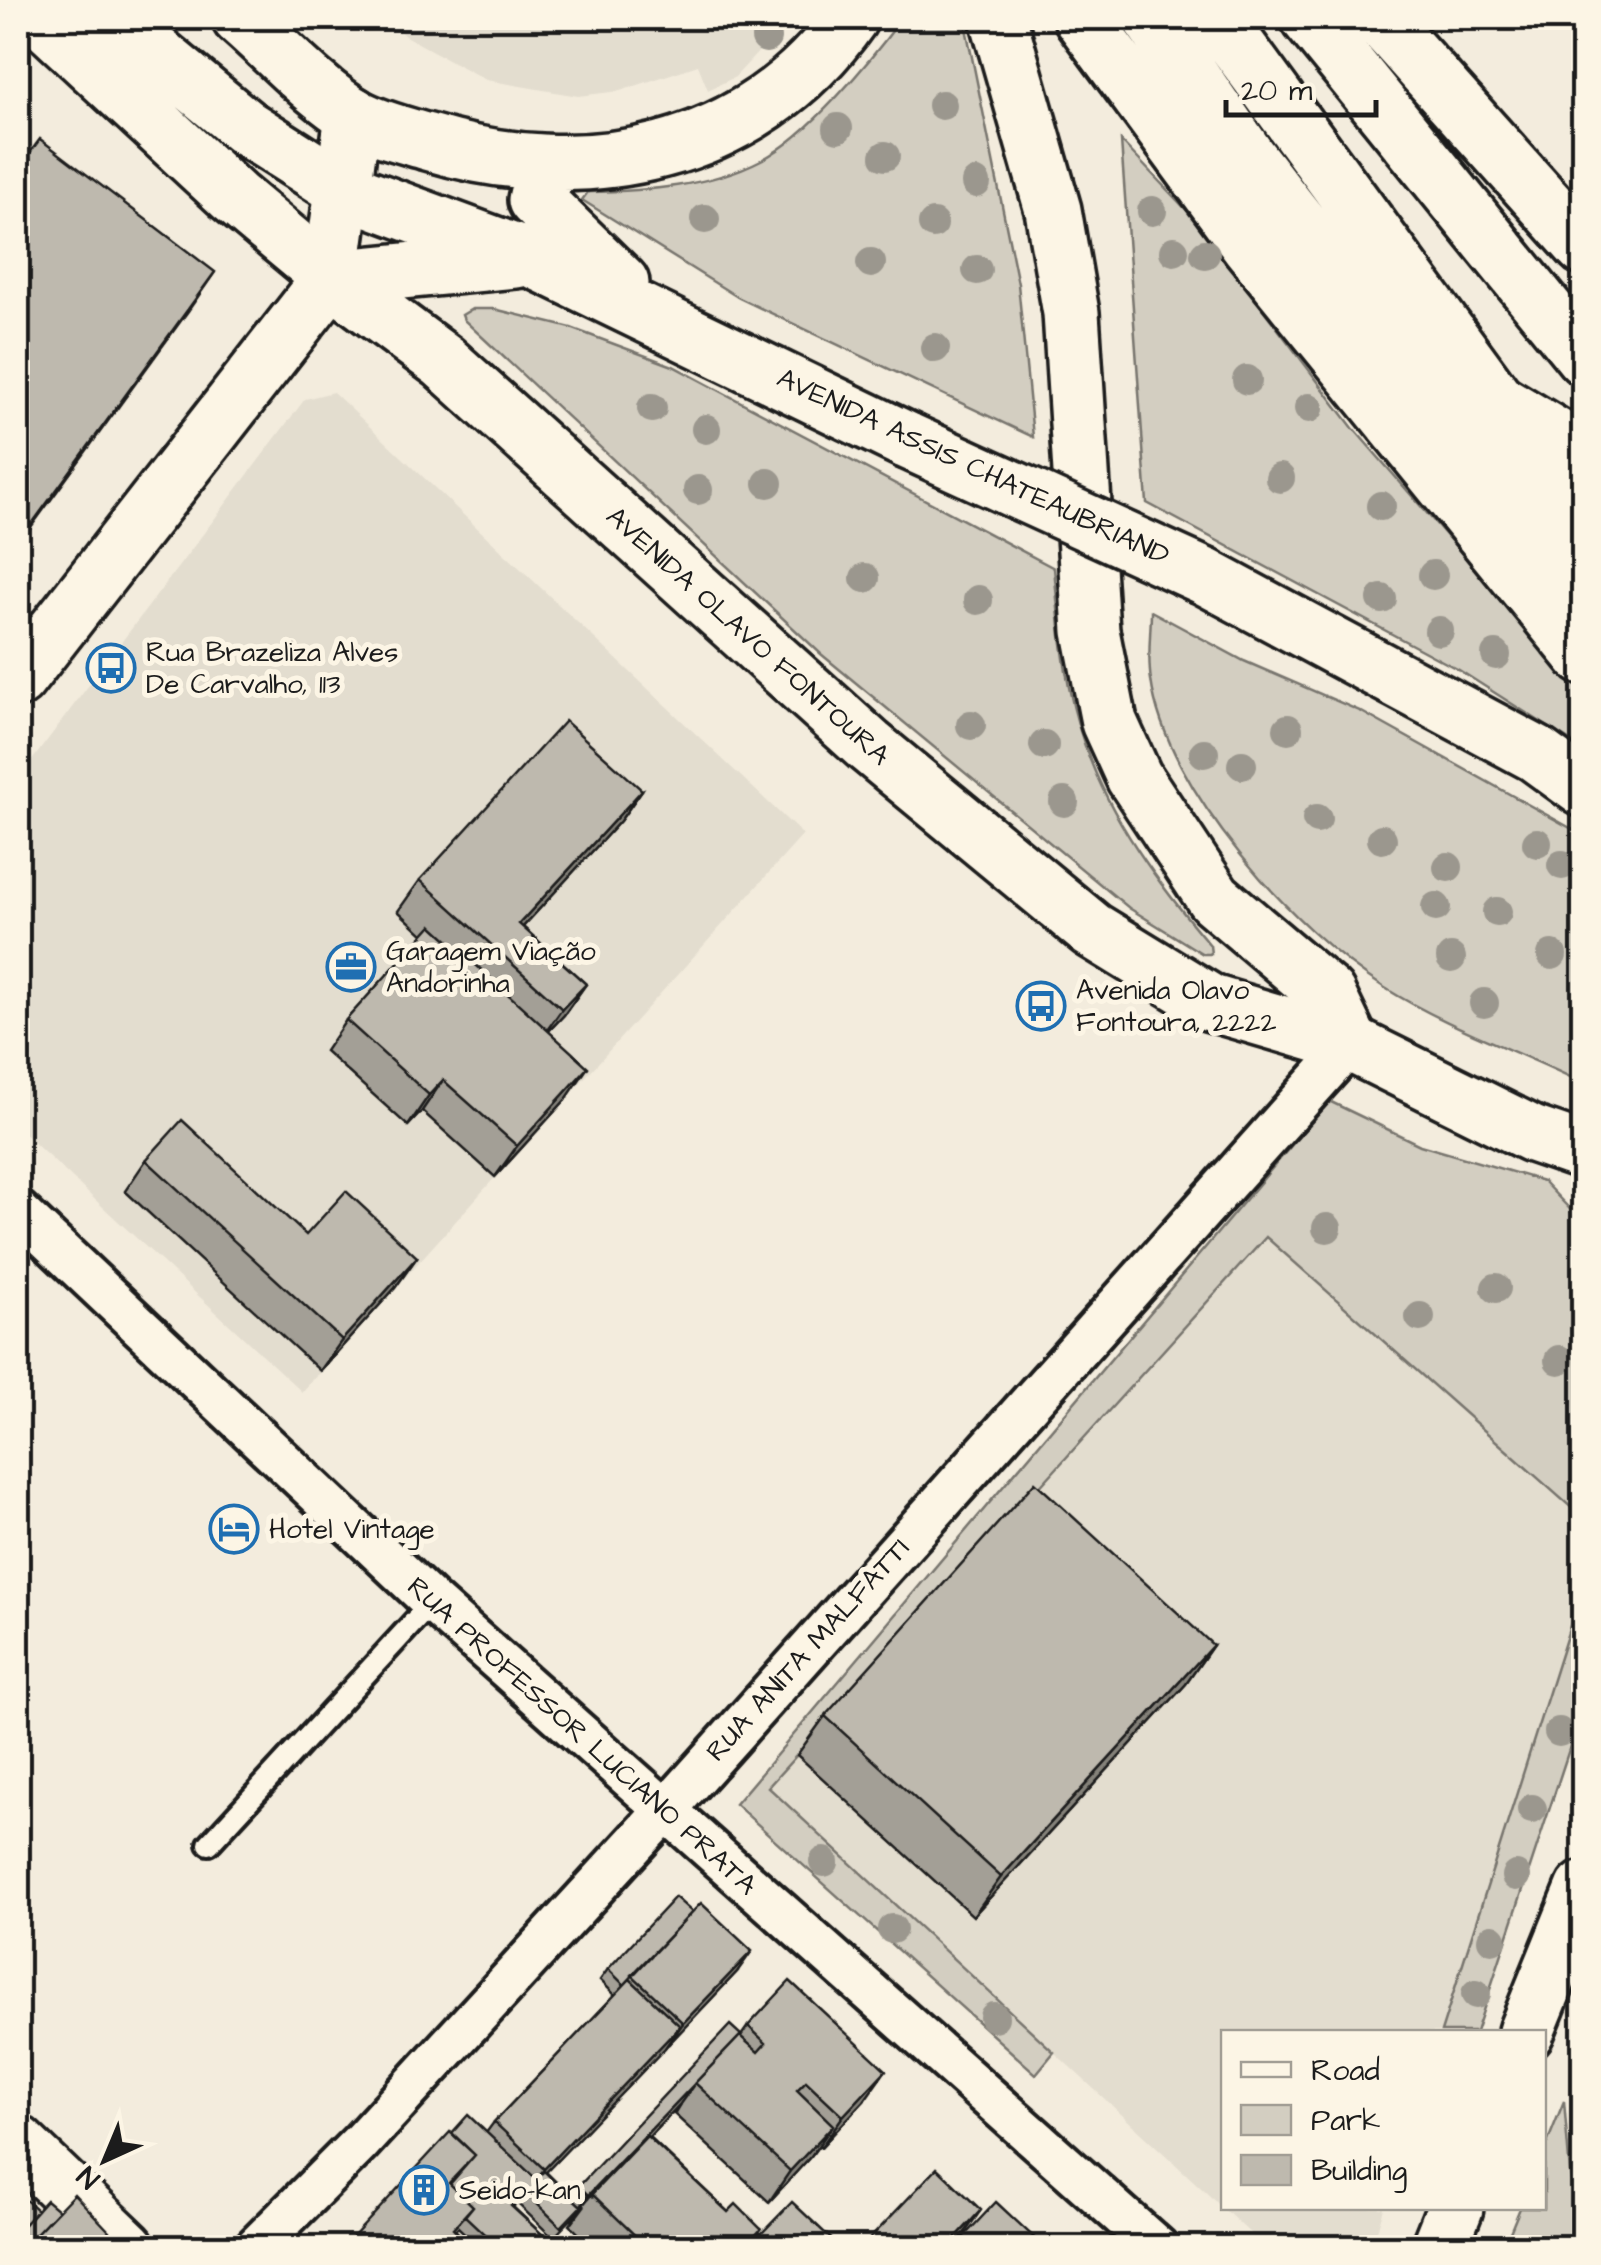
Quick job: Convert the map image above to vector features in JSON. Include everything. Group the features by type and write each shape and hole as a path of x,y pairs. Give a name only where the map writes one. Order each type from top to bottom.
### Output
{"main road":[{"name":"AVENIDA OLAVO FONTOURA","path":"41,18 234,197 331,278 444,362 869,746 1092,930 1211,1003 1351,1044 1532,1134"},
{"name":"AVENIDA ASSIS CHATEAUBRIAND","path":"113,18 245,127 341,188 530,258 656,315 908,441 1204,576 1536,754 1584,790"},
{"path":"240,18 353,115 465,154 561,164 646,156 718,130 775,100 827,50 850,18"},
{"path":"998,18 1052,210 1071,313 1091,631 1109,722 1134,777 1214,898 1327,994 1351,1044"},
{"path":"1082,18 1250,246 1584,657"},
{"path":"1151,18 1248,158 1584,588"},
{"path":"1217,18 1584,520"},
{"path":"1309,18 1584,357"},
{"path":"1378,18 1584,247"},
{"path":"18,679 331,278 353,115"},
{"path":"561,164 541,178 536,200 656,315"},
{"path":"331,278 530,258"},
{"path":"1494,400 1584,453"},
{"path":"1532,1134 1584,1152"},
{"path":"1532,1134 1584,1192"},
{"path":"1527,2030 1584,1889"},
{"path":"18,2144 127,2248"},
{"path":"1439,2248 1454,2210"}],"street":[{"name":"RUA ANITA MALFATTI","path":"255,2248 360,2143 664,1812 1351,1044"},
{"name":"RUA PROFESSOR LUCIANO PRATA","path":"18,1210 432,1602 1158,2248"}],"lane":[{"path":"209,1844 432,1602"}],"shaded area":[{"path":"385,18 790,18 735,77 708,90 698,65 620,91 578,96 486,80 405,36"},
{"name":"Garagem Viação Andorinha","path":"333,392 803,835 302,1392 18,1128 18,779 305,399"},
{"path":"1266,1237 1583,1518 1583,1585 1442,2030 1221,2030 1221,2206 768,1788"},
{"path":"1225,2210 1383,2210 1372,2247 1265,2247"}],"green space":[{"path":"902,18 964,18 1018,284 1033,437 739,298 582,200 588,192 655,189 699,182 761,160 818,116"},
{"path":"1121,141 1193,217 1353,428 1583,693 1583,749 1459,670 1147,503"},
{"path":"472,309 494,309 571,328 673,366 1054,568 1067,678 1077,722 1095,771 1138,850 1210,945 1211,954 1203,954 1129,908 821,654 464,320 462,315"},
{"path":"1151,611 1244,661 1360,711 1583,835 1583,1083 1458,1027 1385,988 1349,963 1275,894 1240,854 1181,766 1162,722 1151,680"},
{"path":"1329,1101 1420,1145 1543,1181 1583,1223 1583,1518 1266,1237 768,1787 1054,2052 1036,2074 735,1804"},
{"path":"1583,1585 1583,1707 1477,2030 1442,2030"},
{"path":"1564,2101 1570,2174 1583,2247 1504,2247 1519,2210 1546,2210 1546,2146"}],"building":[{"path":"40,139 215,272 18,543 18,169"},
{"path":"565,721 642,790 519,924 586,984 562,1009 420,880"},
{"path":"432,925 588,1067 517,1146 443,1080 429,1095 346,1020"},
{"path":"182,1120 306,1235 346,1191 417,1257 342,1340 146,1160"},
{"path":"1035,1482 1213,1645 1001,1877 825,1716"},
{"path":"675,1897 692,1912 624,1985 608,1969"},
{"path":"701,1903 752,1951 683,2023 632,1975"},
{"path":"630,1979 680,2026 544,2169 494,2122"},
{"path":"790,1981 886,2070 843,2116 806,2081 797,2090 833,2125 790,2171 695,2083 740,2036 758,2052 766,2043 748,2026"},
{"path":"730,2025 741,2035 588,2195 579,2186"},
{"path":"468,2115 536,2179 544,2171 581,2206 561,2227 525,2192 511,2206 546,2238 538,2248 499,2248 465,2216 473,2206 450,2184 475,2155 452,2133"},
{"name":"Seido-kan","path":"450,2132 475,2155 449,2183 473,2206 453,2228 474,2248 343,2248"},
{"path":"647,2136 728,2212 736,2204 761,2229 744,2248 648,2248 592,2194"},
{"path":"937,2168 981,2210 946,2248 861,2248"},
{"path":"18,2193 37,2210 18,2231"},
{"path":"74,2194 110,2232 114,2248 22,2248"},
{"path":"46,2200 58,2210 18,2248 18,2231"},
{"path":"792,2202 841,2248 775,2248 761,2234"},
{"path":"996,2202 1042,2245 1040,2248 953,2248"},
{"path":"760,2233 775,2248 747,2248"},
{"path":"1050,2237 1062,2248 1040,2248"}],"place":[{"name":"Rua Brazeliza Alves De Carvalho, 113","path":"111,668"},
{"name":"Garagem Viação Andorinha","path":"351,967"},
{"name":"Avenida Olavo Fontoura, 2222","path":"1041,1006"},
{"name":"Hotel Vintage","path":"234,1529"},
{"name":"Seido-kan","path":"424,2190"}]}
